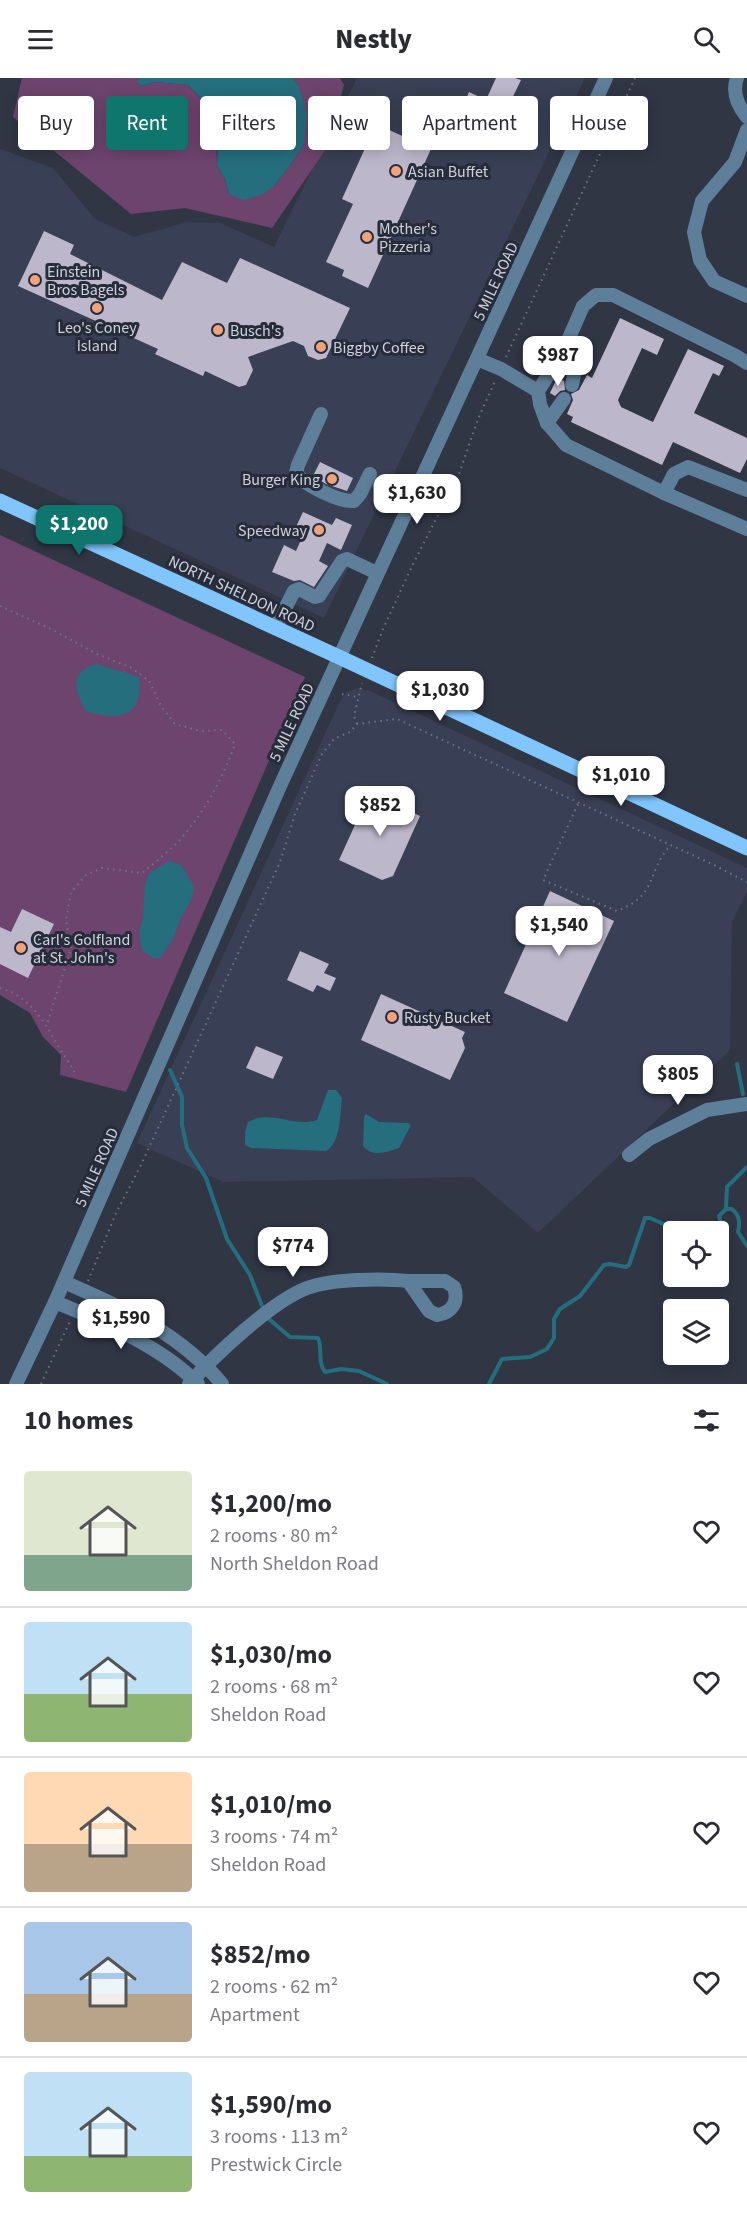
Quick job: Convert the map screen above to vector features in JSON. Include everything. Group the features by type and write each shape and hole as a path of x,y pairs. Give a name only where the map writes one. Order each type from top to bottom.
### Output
{"main road":[{"name":"NORTH SHELDON ROAD","path":"0,501 747,848"}],"street":[{"name":"5 MILE ROAD","path":"16,1384 64,1282 230,900 339,657 606,78"},
{"path":"737,78 735,84 737,100 747,117"},
{"path":"747,130 735,162 702,201 694,231 700,260 714,281 747,296"},
{"path":"747,363 613,295 596,295 583,306 562,354 538,391 547,423 566,445 664,493 747,529"},
{"path":"562,354 572,359 575,370 572,385"},
{"path":"477,358 538,391"},
{"path":"547,423 564,399"},
{"path":"321,414 298,465 296,473 301,480 345,501 354,501 370,474"},
{"path":"664,493 674,474 688,467 747,490"},
{"path":"275,628 294,591 299,589 315,597 319,596 342,561 347,560 377,573"},
{"path":"629,1155 649,1139 707,1110 747,1104"},
{"path":"55,1302 160,1353 193,1382 206,1365 254,1323 281,1303 307,1288 330,1283 388,1278 408,1281"},
{"path":"64,1282 127,1311 168,1334 206,1365 222,1384"}],"path":[{"path":"0,606 51,629 97,654 132,668 149,681 161,706 175,724 200,731 222,730 235,744 227,767 210,801 177,842 142,873 102,868 86,875 71,892 66,920 71,949 47,1024"},
{"path":"357,724 354,716 358,690"},
{"path":"342,694 358,697"},
{"path":"84,1291 116,1213 141,1165 280,862 295,814 322,754 334,739 350,732 357,724 397,719 747,882"},
{"path":"579,803 543,880 617,911 638,902 647,891 670,846"},
{"path":"0,988 32,1006 47,1024 54,1040 68,1057 76,1076"},
{"path":"41,1384 76,1311"}],"shaded area":[{"path":"22,78 138,78 137,82 141,86 154,82 188,85 200,98 200,150 217,150 217,166 225,179 229,194 273,187 304,144 299,87 293,78 340,78 344,85 341,96 308,96 308,150 325,150 272,228 185,208 131,214 53,150 94,150 94,96 18,96 18,121 13,117"},
{"path":"138,78 293,78 299,87 307,114 304,144 273,187 261,195 243,200 229,194 225,179 217,166 217,150 296,150 296,96 200,97 188,85 154,82 141,86 137,82"},
{"path":"357,78 585,78 576,96 550,96 550,150 324,618 0,468 0,149 53,168 95,219 134,237 187,222 220,223 274,247 322,150 390,150 390,96 348,96"},
{"path":"0,535 305,677 126,1092 60,1075 61,1055 43,1037 30,1013 0,995"},
{"path":"97,664 140,678 137,702 128,713 107,716 86,711 77,689 78,676 88,667"},
{"path":"356,688 370,691 747,868 747,892 732,922 730,1050 538,1233 473,1177 223,1182 137,1143 341,699 346,693"},
{"path":"169,861 181,865 194,886 192,899 181,917 173,939 160,958 154,958 142,951 139,931 143,918 145,885 149,873"},
{"path":"328,1090 336,1090 342,1098 335,1142 326,1151 251,1148 245,1145 248,1122 265,1117 299,1122 317,1120"},
{"path":"366,1114 379,1122 411,1125 399,1148 375,1153 363,1146"}],"building":[{"path":"496,78 521,80 513,96 488,96"},
{"path":"390,130 402,136 402,150 431,150 368,288 342,276 344,270 326,262 353,204 342,199 364,150 390,150"},
{"path":"44,231 74,245 70,254 162,300 182,262 227,283 240,258 350,308 326,358 318,360 308,356 304,346 293,341 248,357 253,370 246,385 239,387 205,371 203,376 155,354 158,349 18,286"},
{"path":"620,318 664,339 657,355 642,348 618,400 621,407 653,422 688,349 724,366 719,376 713,373 694,413 747,438 747,459 740,473 673,442 662,465 571,422 573,417 567,414 573,400 571,394 579,390 587,375 592,378"},
{"path":"557,378 564,381 565,390 555,396 550,393"},
{"name":"Burger King","path":"320,462 353,478 347,491 326,484 313,476"},
{"path":"303,512 332,525 336,518 352,525 341,550 327,543 319,561 328,566 314,587 300,580 294,581 272,572 284,545 296,551 304,533 295,529"},
{"path":"374,792 404,804 403,808 420,816 393,876 382,880 339,860 369,794"},
{"path":"550,891 614,921 567,1022 504,993"},
{"name":"Carl's Golfland at St. John's","path":"22,909 54,924 28,978 0,964 0,927 11,932"},
{"path":"300,951 329,964 324,973 336,978 330,991 317,985 313,992 287,980"},
{"path":"381,994 465,1032 462,1038 465,1048 450,1080 361,1040"},
{"path":"256,1046 283,1057 273,1079 246,1068"}],"waterway":[{"path":"737,1064 743,1094"},
{"path":"170,1070 182,1097 182,1125 187,1148 206,1178 227,1239 250,1275 264,1311"},
{"path":"720,1221 719,1216 726,1209 727,1187 747,1167"},
{"path":"726,1209 732,1209 737,1214 738,1232 747,1246"},
{"path":"489,1384 502,1359 530,1357 547,1349 554,1338 554,1319 560,1309 580,1296 604,1265 626,1267 629,1265 645,1218 663,1224"},
{"path":"269,1319 290,1337 318,1338 321,1364 325,1372 341,1369 359,1371 387,1384"}],"place":[{"name":"Asian Buffet","path":"396,171"},
{"name":"Mother's Pizzeria","path":"367,237"},
{"name":"Einstein Bros Bagels","path":"35,280"},
{"name":"Leo's Coney Island","path":"97,308"},
{"name":"Busch's","path":"218,330"},
{"name":"Biggby Coffee","path":"321,347"},
{"name":"Burger King","path":"332,479"},
{"name":"Speedway","path":"319,530"},
{"name":"Carl's Golfland at St. John's","path":"21,948"},
{"name":"Rusty Bucket","path":"392,1017"}]}
